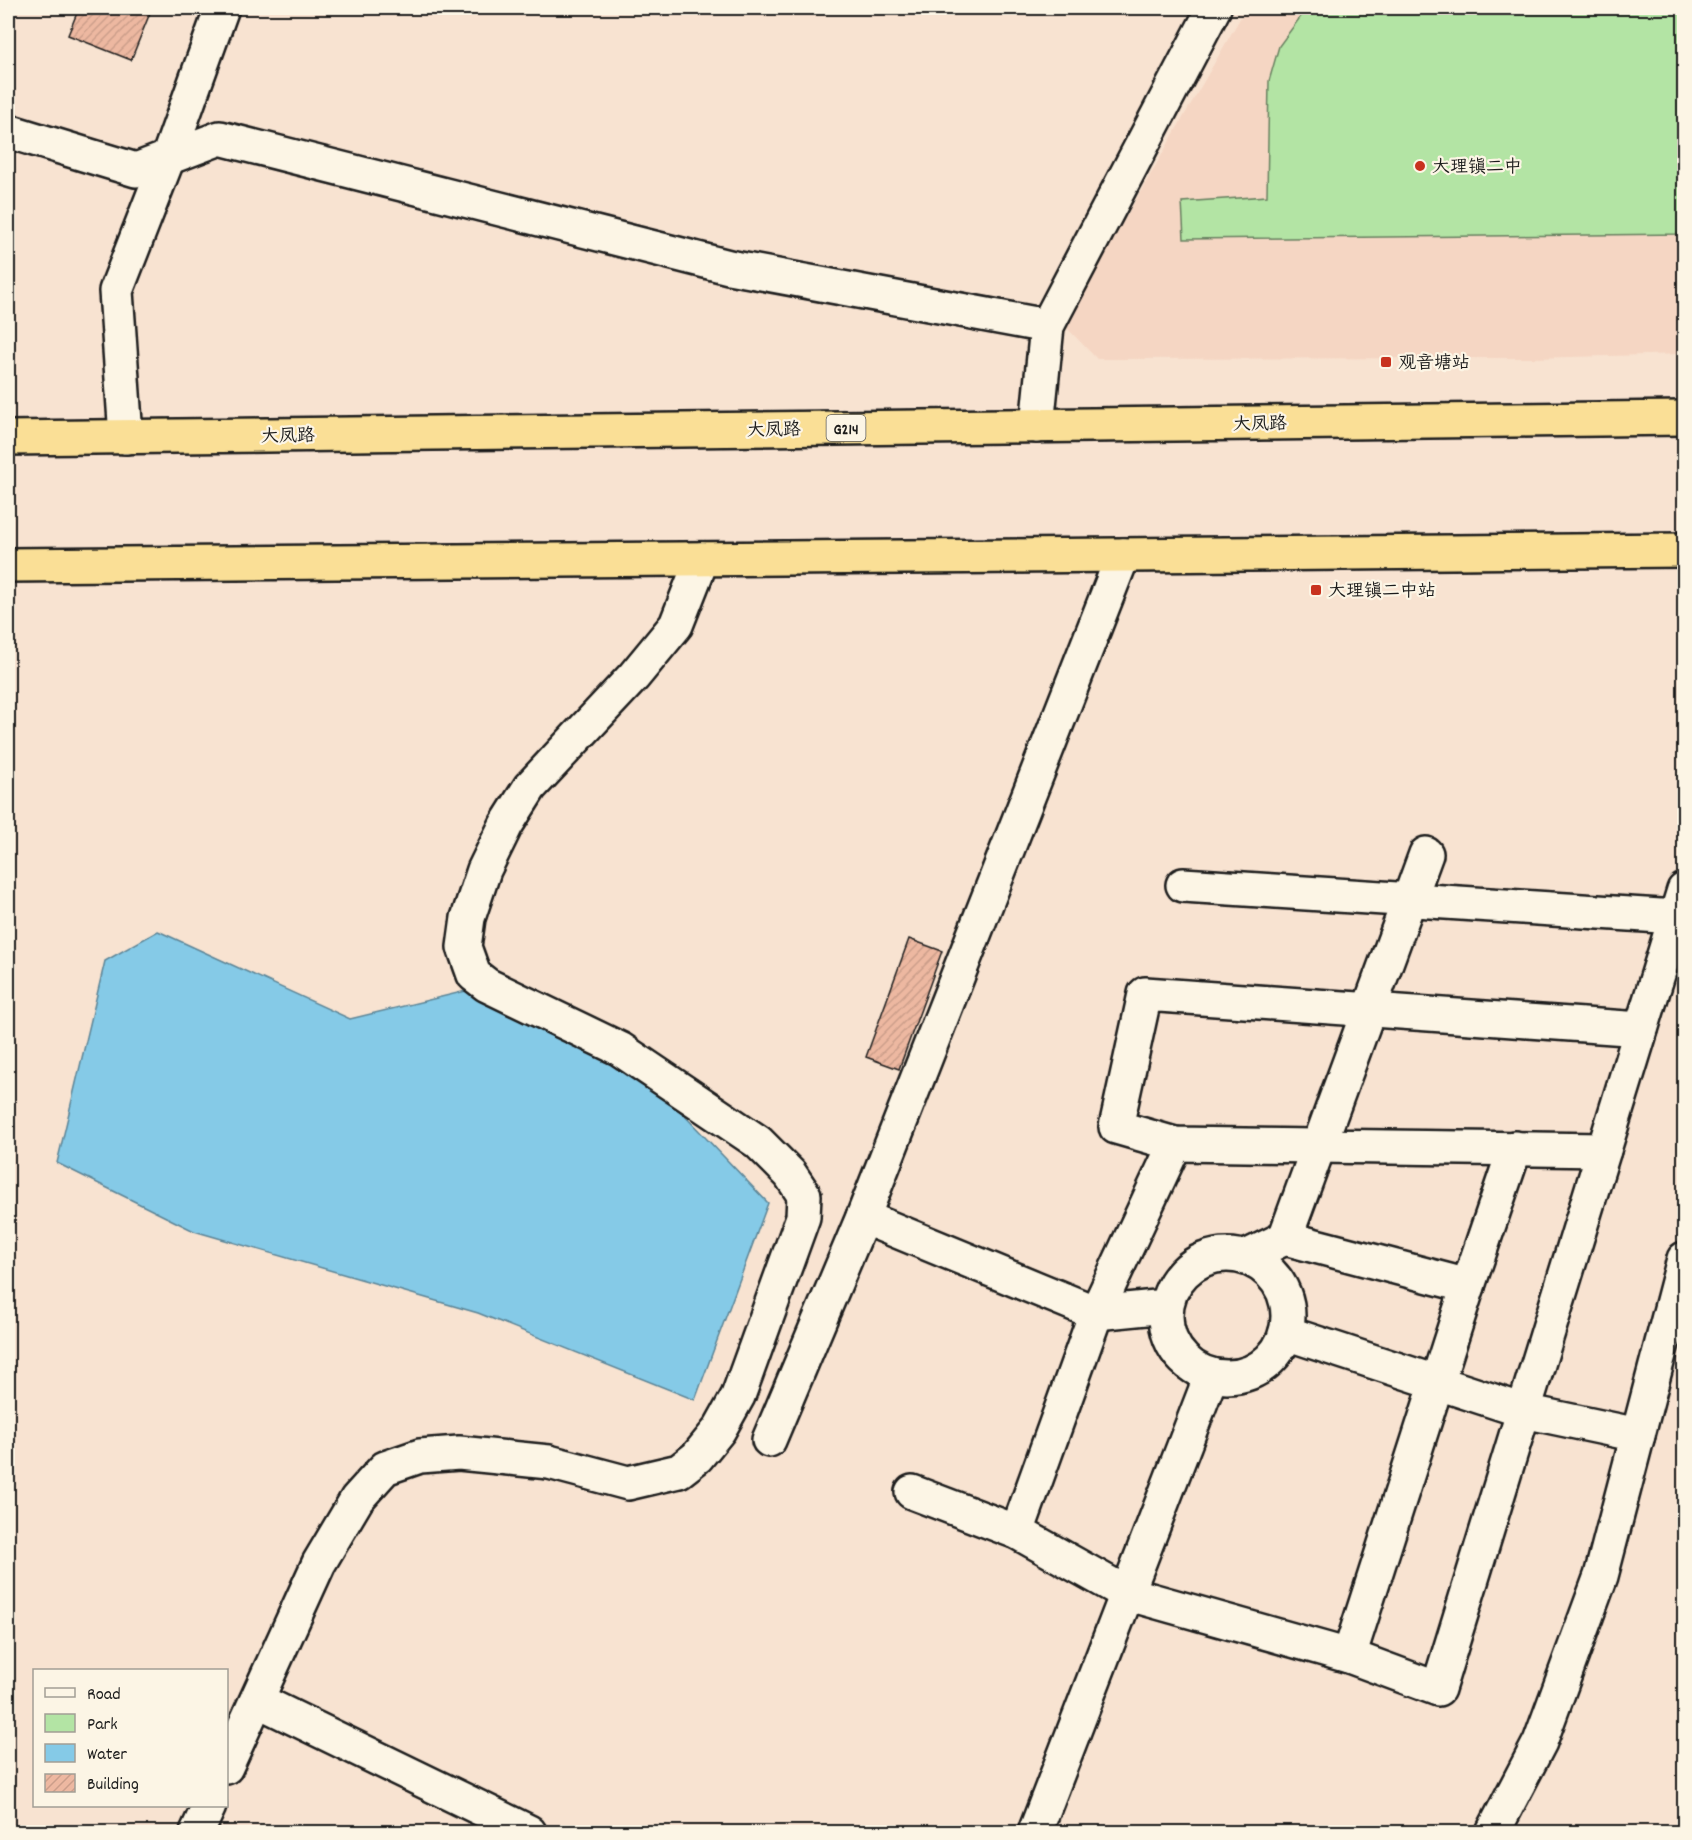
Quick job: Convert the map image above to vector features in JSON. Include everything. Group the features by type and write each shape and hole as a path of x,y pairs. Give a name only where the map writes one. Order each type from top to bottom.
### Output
{"highway":[{"name":"大凤路","path":"8,438 1684,418"},
{"path":"8,565 1684,550"}],"street":[{"path":"126,437 116,291 168,158 222,8"},
{"path":"1037,426 1047,326 1214,8"},
{"path":"8,131 136,170 220,138 729,267 1047,326"},
{"path":"770,1440 863,1217 1123,555"},
{"path":"228,1763 319,1563 357,1500 385,1468 420,1456 459,1453 549,1462 628,1483 648,1479 679,1471 698,1457 719,1430 738,1395 803,1217 804,1195 790,1174 758,1142 620,1049 487,985 474,975 464,947 468,918 484,870 506,825 530,787 633,676 676,625 702,559"},
{"path":"1285,1238 1426,854"},
{"path":"912,1492 1017,1532 1126,1593 1349,1656 1438,1689 1680,904 1409,900 1183,885"},
{"path":"1604,1150 1175,1144 1116,1127 1145,994 1641,1029"},
{"path":"1017,1532 1096,1313 1175,1144"},
{"path":"1349,1656 1468,1286 1515,1148"},
{"path":"863,1217 1096,1313 1166,1306"},
{"path":"1246,1257 1285,1238 1468,1286"},
{"path":"1225,1255 1246,1257 1263,1266 1277,1279 1286,1296 1289,1314 1286,1333 1278,1351 1265,1365 1249,1374 1230,1378 1211,1376 1194,1369 1181,1357 1171,1342 1166,1325 1166,1306 1173,1287 1186,1270 1204,1259 1225,1255"},
{"path":"1493,1833 1540,1742 1601,1576 1684,1259"},
{"path":"1286,1333 1524,1411 1638,1435"},
{"path":"1035,1833 1211,1376"},
{"path":"257,1700 529,1833"},
{"path":"197,1833 209,1807"}],"shaded area":[{"name":"大理镇二中","path":"1246,8 1684,8 1684,354 1532,358 1097,359 1064,325"}],"green space":[{"path":"1307,8 1684,8 1684,234 1184,239 1182,202 1267,196 1269,81 1279,46"}],"water":[{"path":"158,931 350,1019 470,990 640,1069 768,1203 695,1400 478,1313 194,1231 57,1163 105,961"}],"building":[{"path":"79,8 152,8 131,60 68,35"},
{"path":"909,939 942,951 899,1069 866,1057"}],"place":[{"name":"大理镇二中","path":"1420,166"},
{"name":"观音塘站","path":"1386,362"},
{"name":"大理镇二中站","path":"1316,590"}]}
